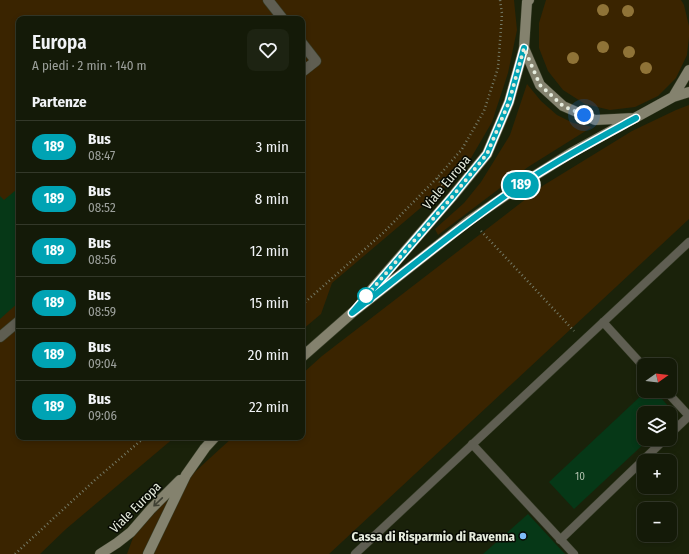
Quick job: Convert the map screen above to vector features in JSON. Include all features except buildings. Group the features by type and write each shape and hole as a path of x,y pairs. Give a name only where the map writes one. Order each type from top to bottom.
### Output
{"main road":[{"name":"Viale Europa","path":"352,313 487,154 509,102 524,48 527,2 529,0"},
{"path":"524,48 540,85 563,106 595,120 636,118"},
{"path":"673,97 689,70"},
{"name":"Viale Europa","path":"305,354 352,313 470,220 531,178 572,153 673,97 689,92"},
{"name":"Viale Europa","path":"148,554 186,475 212,440"},
{"name":"Viale Europa","path":"100,554 131,532 151,508 186,475"}],"street":[{"path":"268,0 281,16"},
{"path":"305,47 316,60 305,69"},
{"path":"0,338 16,324"}],"lane":[{"path":"356,554 689,242"},
{"path":"603,322 637,359"},
{"path":"672,398 689,416 677,427"},
{"path":"472,444 574,554"},
{"path":"560,540 658,446"}],"path":[{"path":"305,302 383,233 438,178 462,149 484,111 498,68 502,14 500,0"},
{"path":"438,178 452,197"},
{"path":"470,220 583,341"},
{"path":"15,554 96,478 141,440"}],"shaded area":[{"path":"0,0 514,0 517,30 508,73 492,122 471,158 450,183 332,283 321,314 305,327 305,16 16,16 16,440 171,440 66,529 40,554 0,554"},
{"path":"546,0 681,0 684,5 689,26 689,37 687,55 676,78 658,96 635,107 610,110 585,104 563,90 548,71 539,48 539,23"},
{"path":"527,84 541,101 557,115 573,123 592,127 528,167 438,235 435,229 464,203 481,182 510,135"},
{"path":"689,105 689,219 329,554 127,554 138,524 230,440 305,440 305,371 322,356 544,185 632,131"}],"bus line":[{"name":"189","path":"524,48 509,102 487,154 352,313 470,220 531,178 572,153 636,118"}],"place":[{"name":"Cassa di Risparmio di Ravenna","path":"523,536"}],"route":[{"path":"366,296 362,301 487,154 509,102 524,48 540,85 563,106 584,115"}]}
